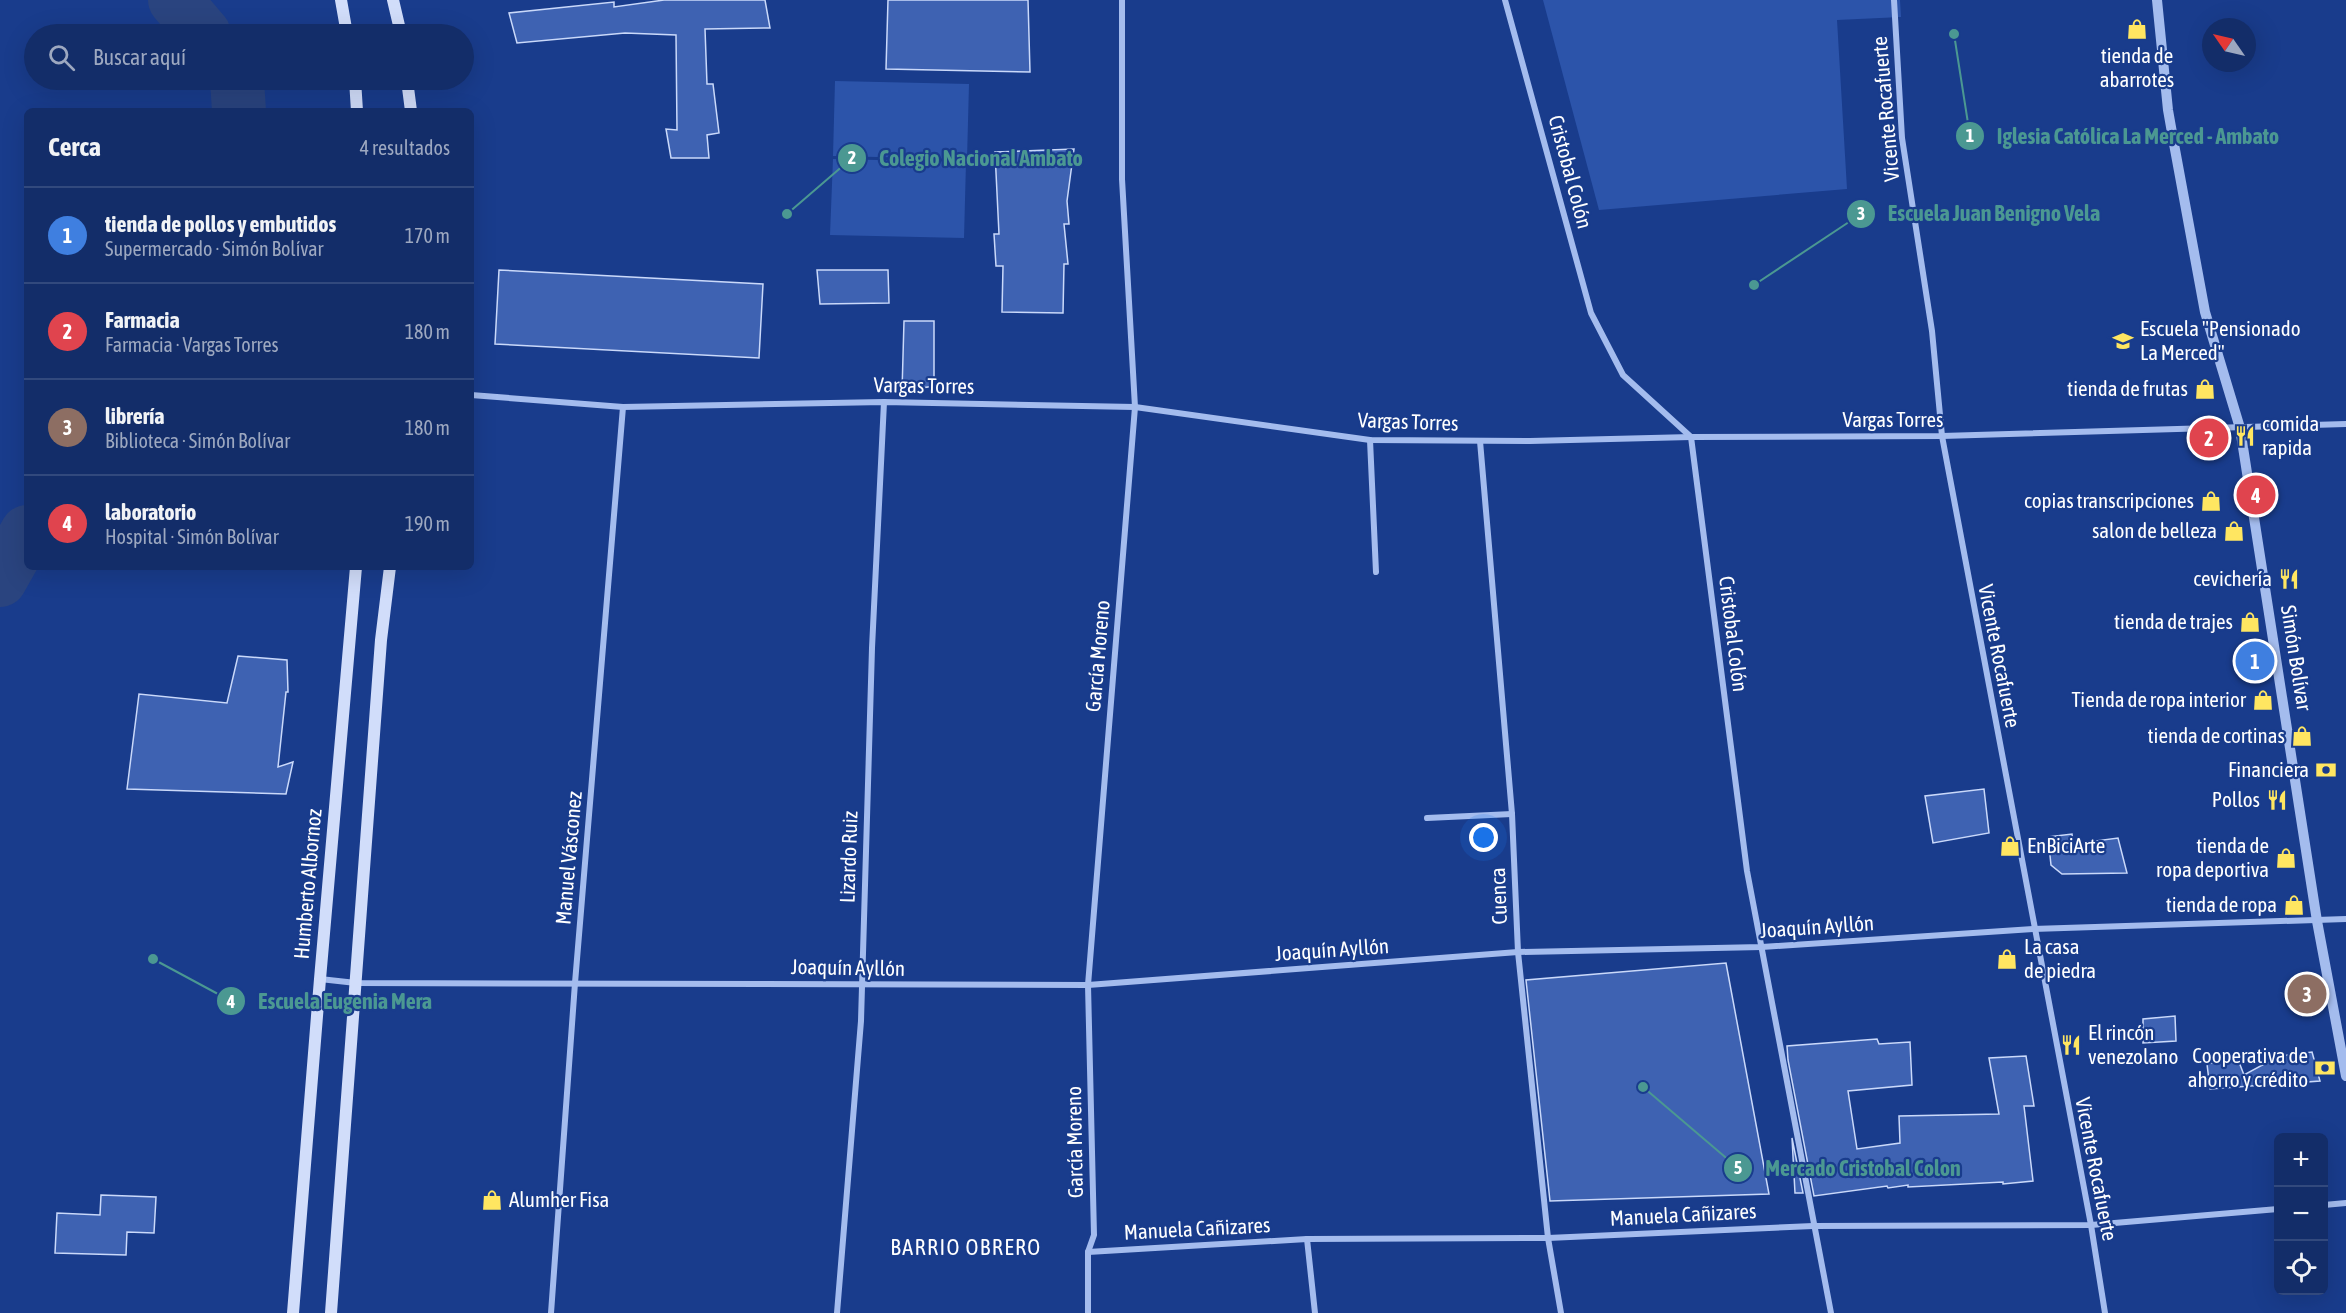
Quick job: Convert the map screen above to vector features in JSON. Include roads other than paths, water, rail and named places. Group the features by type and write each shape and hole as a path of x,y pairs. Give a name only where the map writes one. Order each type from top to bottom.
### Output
{"main road":[{"path":"341,0 345,24"},
{"path":"393,0 399,24"},
{"path":"356,90 357,108"},
{"path":"408,90 411,108"},
{"name":"Humberto Albornoz","path":"293,1313 356,570"},
{"path":"332,1313 381,640 390,570"}],"street":[{"name":"García Moreno","path":"1088,1313 1089,1252 1094,1235 1088,986 1135,407 1122,179 1122,0"},
{"name":"Cristobal Colón","path":"1505,0 1591,313 1623,375 1691,437 1747,871 1831,1313"},
{"name":"Vicente Rocafuerte","path":"1894,0 1902,138 1932,331 1942,436 2033,929 2091,1225 2105,1313"},
{"name":"Simón Bolívar","path":"2157,0 2168,110 2205,312 2240,428 2316,921 2346,1076"},
{"name":"Vargas Torres","path":"474,395 623,407 884,402 1135,407 1370,440 1942,436 2346,424"},
{"name":"Lizardo Ruiz","path":"837,1313 862,985 871,659 884,402"},
{"name":"Manuel Vásconez","path":"551,1313 575,983 623,407"},
{"path":"1370,440 1376,572"},
{"name":"Cuenca","path":"1480,441 1512,814 1518,952 1548,1238 1561,1313"},
{"path":"1427,818 1512,814"},
{"name":"Joaquín Ayllón","path":"320,979 356,983 1088,986 1518,952 1762,947 2033,929 2346,919"},
{"path":"2328,1205 2346,1203"},
{"name":"Manuela Cañizares","path":"1089,1252 1307,1239 1548,1238 1813,1226 2091,1225 2274,1209"},
{"path":"1307,1239 1315,1313"}],"waterway":[{"path":"175,0 195,24"},
{"path":"238,90 239,108"},
{"path":"0,580 24,537"}],"place":[{"name":"tienda de abarrotes","path":"2137,29"},
{"name":"Iglesia Católica La Merced - Ambato","path":"1954,34"},
{"name":"Colegio Nacional Ambato","path":"787,214"},
{"name":"Escuela Juan Benigno Vela","path":"1754,285"},
{"name":"Escuela \"Pensionado La Merced\"","path":"2123,341"},
{"name":"tienda de frutas","path":"2205,389"},
{"name":"comida rapida","path":"2245,436"},
{"name":"Farmacia","path":"2209,438"},
{"name":"laboratorio","path":"2256,495"},
{"name":"copias transcripciones","path":"2211,501"},
{"name":"salon de belleza","path":"2234,531"},
{"name":"cevichería","path":"2289,579"},
{"name":"tienda de trajes","path":"2250,622"},
{"name":"tienda de pollos y embutidos","path":"2255,661"},
{"name":"Tienda de ropa interior","path":"2263,700"},
{"name":"tienda de cortinas","path":"2302,736"},
{"name":"Financiera","path":"2326,770"},
{"name":"Pollos","path":"2277,800"},
{"name":"EnBiciArte","path":"2010,846"},
{"name":"tienda de ropa deportiva","path":"2286,858"},
{"name":"tienda de ropa","path":"2294,905"},
{"name":"Escuela Eugenia Mera","path":"153,959"},
{"name":"La casa de piedra","path":"2007,959"},
{"name":"librería","path":"2307,994"},
{"name":"El rincón venezolano","path":"2071,1045"},
{"name":"Cooperativa de ahorro y crédito","path":"2325,1068"},
{"name":"Mercado Cristobal Colon","path":"1643,1087"},
{"name":"Alumher Fisa","path":"492,1200"}],"district":[{"name":"BARRIO OBRERO","path":"966,1247"}]}
